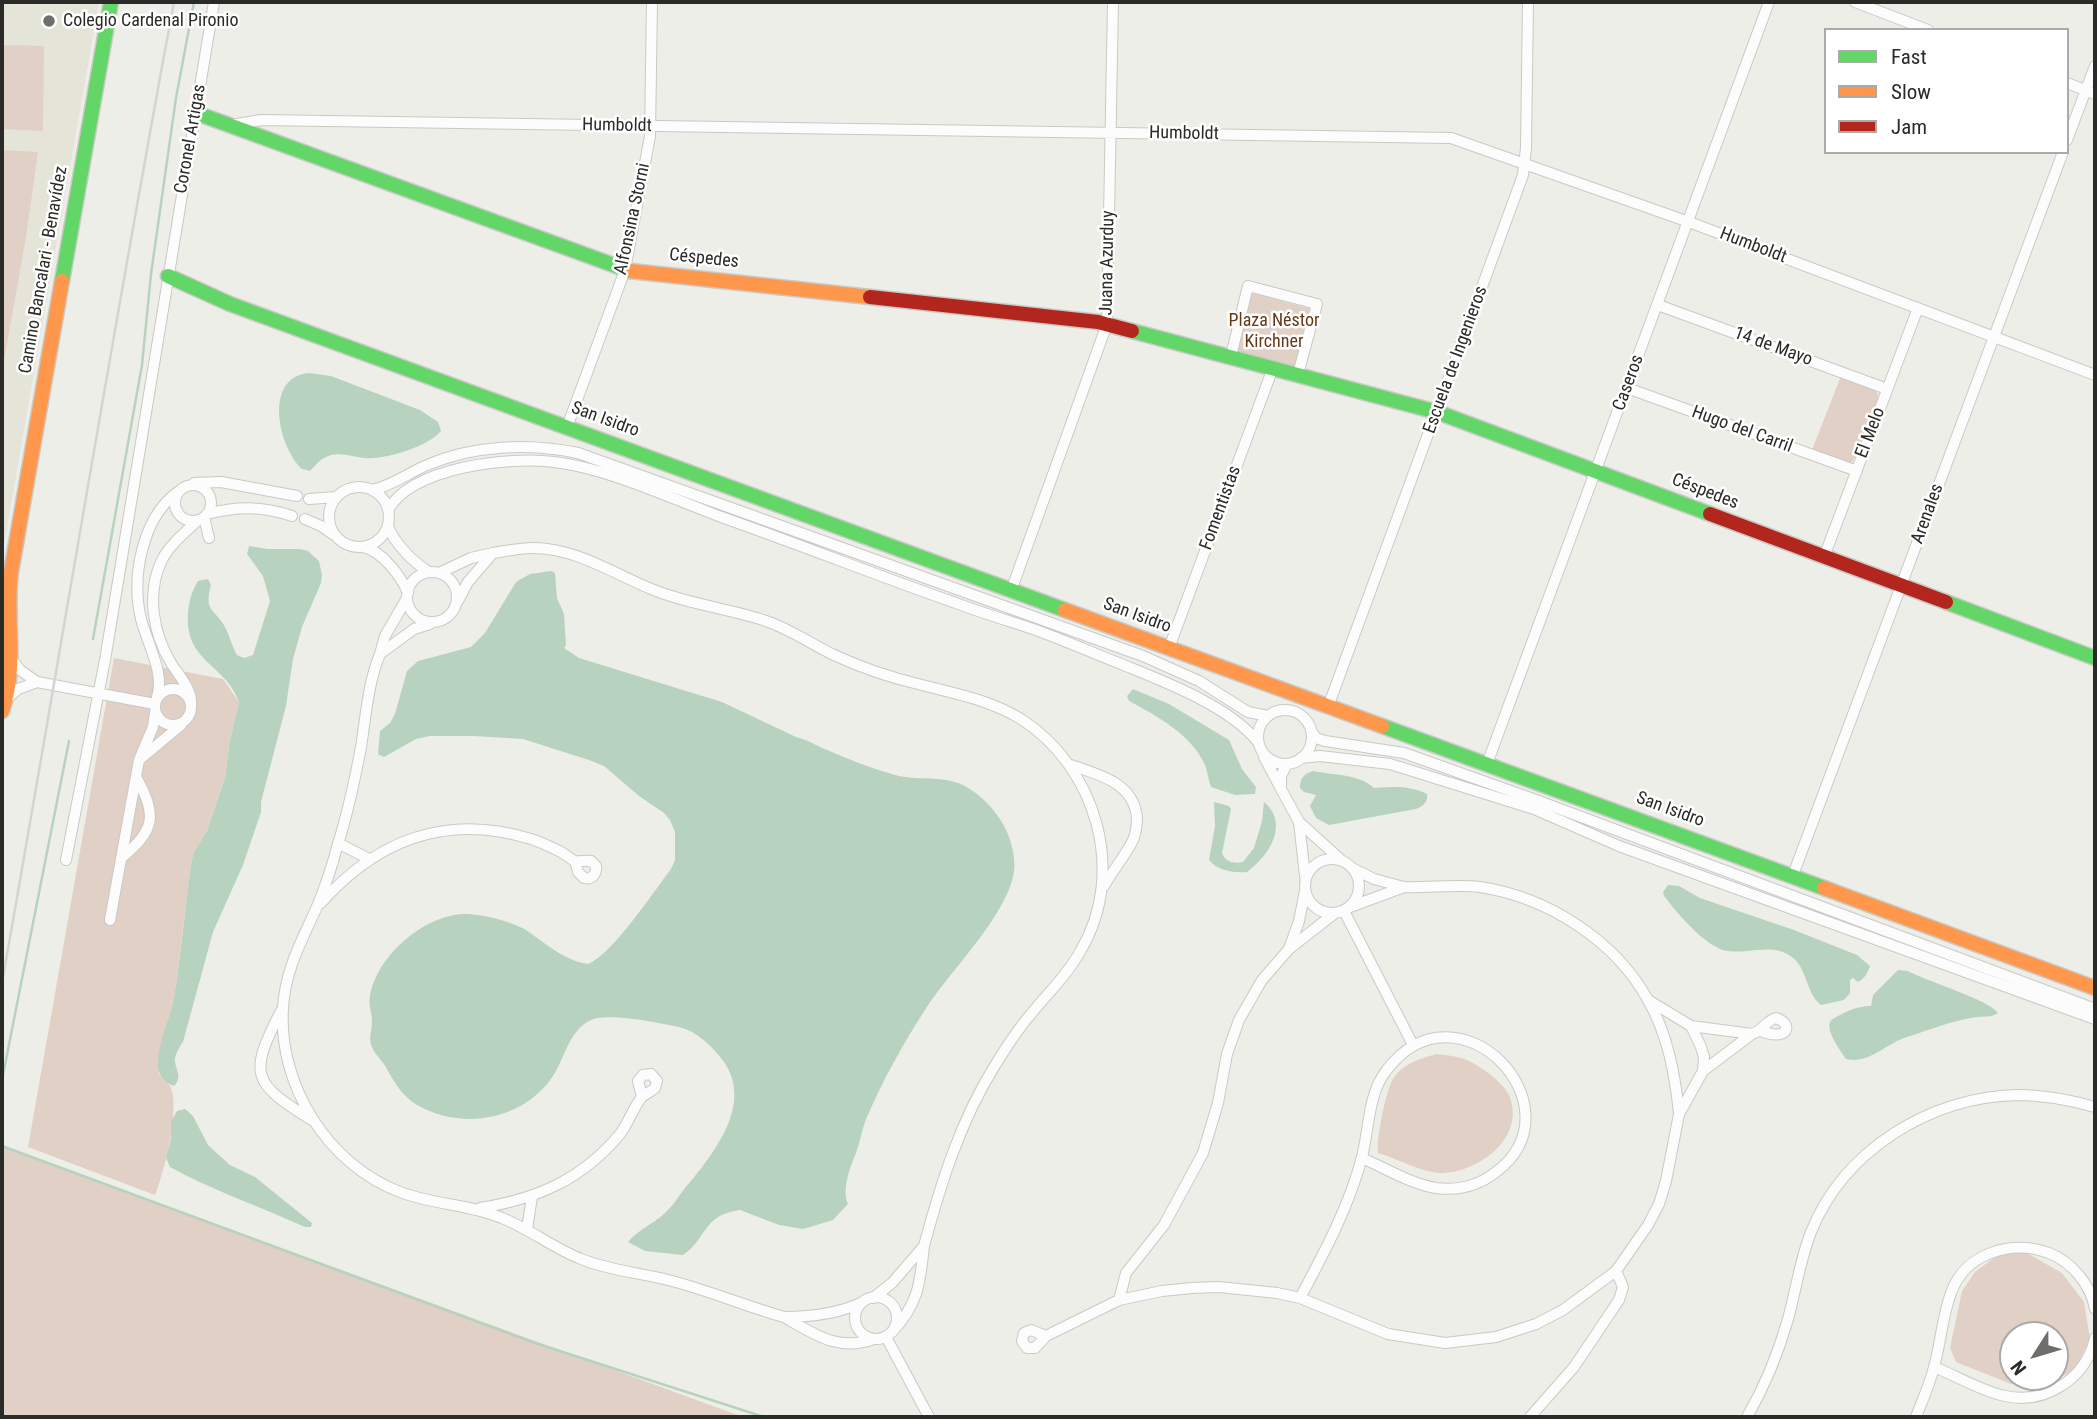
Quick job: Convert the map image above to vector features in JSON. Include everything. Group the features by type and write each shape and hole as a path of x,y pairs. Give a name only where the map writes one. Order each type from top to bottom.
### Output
{"street":[{"name":"Camino Bancalari - Benavídez","path":"5,705 14,662 9,600 15,545 111,2"},
{"name":"Coronel Artigas","path":"66,860 98,694 214,2"},
{"name":"Alfonsina Storni","path":"567,427 625,270 651,127 652,2"},
{"name":"Juana Azurduy","path":"1011,591 1107,324 1113,2"},
{"name":"Escuela de Ingenieros","path":"1328,707 1525,163 1528,2"},
{"name":"Caseros","path":"1487,764 1769,2"},
{"path":"1855,2 1923,28"},
{"path":"2069,137 2091,92 2095,66"},
{"path":"2069,84 2091,92"},
{"name":"Céspedes","path":"195,113 625,270 1107,324 1437,412 2095,658"},
{"name":"Humboldt","path":"231,125 261,120 1438,136 1461,141 1689,222 2095,375"},
{"name":"Arenales","path":"1793,875 2062,154"},
{"name":"San Isidro","path":"168,276 230,304 1793,875 2095,988"},
{"path":"1231,356 1248,286 1317,304 1297,374"},
{"name":"14 de Mayo","path":"1658,305 1887,389"},
{"name":"El Melo","path":"1824,557 1918,308"},
{"name":"Fomentistas","path":"1169,648 1273,368"},
{"name":"Hugo del Carril","path":"1627,387 1857,471"},
{"path":"372,490 385,487 444,459 490,449 560,449 800,544 1168,683 1197,697 1241,725 1272,761 1287,764 1301,758 1320,756 1390,764 1555,812 1619,846 2095,1019"},
{"path":"388,510 396,498 420,483 458,469 525,460 593,463 804,534 1143,656 1199,681 1248,712 1268,716"},
{"path":"110,920 139,760 153,727 156,705 158,677 138,603 139,572 146,538 155,518 170,498 183,488 203,482 221,482 297,496"},
{"path":"139,760 184,722 189,716 191,706 190,693 160,643 153,604 154,586 163,559 178,540 203,517 211,506 208,493 197,485 183,488 175,503 178,513 186,519 203,517 244,507 273,509 292,516"},
{"path":"336,537 329,517 331,506 337,497 350,488 372,490 384,500 391,535 416,563 450,580 455,587 456,605"},
{"path":"273,509 276,492"},
{"path":"309,499 337,497"},
{"path":"203,517 209,538"},
{"path":"304,519 321,526 351,546 374,551 399,577 414,614 421,620 435,622"},
{"path":"362,547 378,540 388,526"},
{"path":"800,544 804,534"},
{"name":"Camino Bancalari - Benavídez","path":"2,574 15,545"},
{"path":"315,1122 277,1098 268,1089 260,1065 263,1048 283,1007 294,954 316,909 338,843 357,770 370,683 385,636 413,581 471,558 536,548 564,552 659,592 702,606 766,621 859,665 894,678 965,695 1003,709 1042,735 1072,765 1097,825 1103,886"},
{"path":"380,654 414,629 448,617 468,582 493,553"},
{"path":"1011,622 1015,611"},
{"path":"2,629 13,645"},
{"path":"14,662 37,682 156,705"},
{"path":"5,705 18,689 37,682"},
{"path":"184,722 175,726 159,720 156,705 167,690 177,689 188,697 191,706"},
{"path":"1119,1300 1126,1273 1164,1225 1203,1153 1218,1103 1227,1054 1239,1020 1262,981 1289,949 1355,900 1359,886 1348,865 1299,822 1259,746 1259,727 1268,716 1282,710 1296,713 1307,722 1316,737 1325,741 1404,753 1555,812 2095,1009"},
{"path":"1301,758 1310,746 1311,731"},
{"path":"1281,789 1281,776 1287,764"},
{"path":"283,1007 287,1058 302,1101 337,1150 384,1185 434,1203 479,1209 527,1229 562,1251 583,1260 667,1280 784,1317 810,1332 838,1343 854,1345 874,1339 889,1334 908,1314 915,1302 920,1286 924,1246 951,1154 977,1097 1012,1039 1083,947 1103,886 1132,843 1137,821 1131,797 1115,782 1072,765"},
{"path":"121,858 141,839 152,821 150,803 136,777"},
{"path":"1299,822 1305,886 1309,900 1316,908 1343,910 1404,887"},
{"path":"316,909 334,889 369,859 404,842 433,834 465,830 508,834 532,839 575,861"},
{"path":"338,843 369,859"},
{"path":"1046,1336 1119,1300 1162,1291 1219,1287 1250,1289 1300,1298 1388,1335 1424,1341 1471,1341 1496,1337 1536,1324 1594,1290 1616,1270 1648,1225 1658,1204 1672,1156 1679,1114 1670,1056 1648,1000 1633,978 1604,946 1569,920 1511,895 1479,887 1404,887 1329,859 1312,868 1289,949"},
{"path":"1343,910 1413,1045"},
{"path":"1648,1000 1690,1026 1757,1032 1703,1071"},
{"path":"1679,1114 1703,1071 1701,1047 1690,1026"},
{"path":"1300,1298 1336,1229 1362,1158 1379,1082 1395,1060 1413,1045 1436,1039 1460,1039 1482,1046 1500,1059 1516,1079 1523,1101 1524,1125 1517,1147 1510,1159 1490,1177 1477,1184 1449,1189 1433,1188 1362,1158"},
{"path":"1747,1417 1763,1388 1780,1346 1800,1263 1811,1231 1838,1185 1871,1150 1918,1119 1966,1102 2019,1095 2056,1098 2095,1107"},
{"path":"479,1209 532,1197 551,1189 591,1164 620,1134 642,1097"},
{"path":"527,1229 532,1197"},
{"path":"874,1339 863,1335 855,1322 856,1311 892,1283 924,1246"},
{"path":"1916,1417 1934,1367 1951,1290 1967,1269 1987,1253 2020,1247 2054,1254 2072,1268 2095,1303"},
{"path":"1531,1417 1574,1367 1619,1300 1623,1287 1616,1270"},
{"path":"784,1317 825,1315 852,1308 868,1300 888,1301 895,1310 897,1321 889,1334"},
{"path":"889,1334 929,1417"},
{"path":"1934,1367 2006,1396 2036,1396 2049,1393 2074,1376 2089,1356 2095,1338"}],"shaded area":[{"path":"2,2 99,2 4,544 2,544"},
{"path":"309,373 331,376 420,410 438,422 441,431 426,442 394,455 364,458 335,454 319,461 310,471 302,469 286,445 279,414 280,399 285,387 295,377"},
{"path":"249,546 308,551 319,561 321,583 302,627 293,659 286,706 261,802 261,812 243,865 213,932 183,1042 176,1056 178,1079 174,1086 165,1081 160,1073 158,1058 174,998 193,854 207,831 225,778 239,702 233,689 192,642 188,609 198,581 208,579 211,585 210,606 226,629 237,655 244,658 253,655 270,601 263,576 247,554"},
{"path":"551,571 555,573 557,598 564,614 564,648 579,658 722,702 850,760 895,775 947,780 963,785 986,802 1007,831 1014,872 1001,907 935,995 894,1062 865,1122 850,1168 846,1193 848,1204 833,1220 803,1229 779,1225 740,1210 712,1222 683,1255 645,1251 628,1242 672,1205 715,1148 725,1132 731,1114 734,1097 732,1079 724,1062 704,1040 686,1029 621,1018 591,1020 572,1037 553,1076 541,1091 526,1103 509,1111 472,1119 435,1113 412,1102 399,1089 372,1047 370,1000 374,981 392,953 418,930 448,916 470,914 487,917 523,928 564,956 588,964 620,936 675,860 675,832 664,813 604,766 589,760 523,739 473,736 430,736 416,739 384,757 378,754 380,731 390,723 395,714 407,671 418,661 471,647 485,633 516,582 530,574"},
{"path":"1133,689 1169,704 1229,740 1242,769 1256,787 1255,794 1235,795 1211,787 1205,765 1192,744 1162,720 1129,701 1127,696"},
{"path":"1313,771 1354,778 1374,788 1413,789 1427,794 1427,800 1416,809 1329,825 1316,818 1310,806 1316,795 1300,788 1303,777"},
{"path":"1214,802 1231,809 1222,853 1233,862 1243,862 1254,848 1264,802 1272,811 1276,830 1274,839 1263,857 1247,872 1226,870 1209,860 1215,826"},
{"path":"1668,885 1679,886 1700,898 1857,955 1870,966 1868,971 1858,982 1853,978 1850,980 1850,993 1844,1000 1821,1005 1812,994 1800,966 1784,952 1736,952 1712,945 1682,918 1664,896 1663,892"},
{"path":"1898,970 1908,971 1983,1002 1998,1013 1959,1020 1907,1037 1862,1059 1846,1059 1832,1036 1830,1022 1851,1010 1871,1006 1873,995"},
{"path":"185,1109 193,1116 208,1145 230,1165 255,1177 312,1223 311,1227 305,1227 220,1191 170,1167 166,1158 171,1139 171,1122 177,1111"}],"green space":[{"path":"2,45 44,46 43,131 2,129"},
{"path":"2,150 38,152 3,366"},
{"name":"Plaza Néstor Kirchner","path":"1252,293 1311,309 1295,369 1236,353"},
{"path":"1841,376 1877,392 1879,399 1853,461 1848,465 1812,450"},
{"path":"114,658 223,679 239,702 225,778 207,831 193,854 191,864 174,1000 159,1056 159,1074 170,1086 174,1110 167,1156 155,1195 28,1147"},
{"path":"1437,1054 1464,1059 1489,1074 1506,1090 1513,1111 1505,1139 1495,1151 1483,1160 1454,1172 1432,1172 1378,1153 1380,1126 1394,1077 1419,1059"},
{"path":"2,1146 743,1417 2,1417"},
{"path":"2025,1252 2062,1273 2084,1302 2090,1339 2075,1369 2069,1373 2069,1321 1999,1321 1999,1379 1956,1362 1950,1348 1962,1291 1975,1272 1998,1255"}],"waterway":[{"path":"93,639 142,365 151,274 176,98 194,2"},
{"path":"2,1080 69,741"},
{"path":"2,1146 535,1343 764,1417"}],"railway":[{"path":"2,983 174,2"}],"traffic: fast":[{"path":"62,281 111,2"},
{"path":"196,113 630,271"},
{"path":"168,276 230,304 1065,610"},
{"path":"1132,331 1437,412 1710,514"},
{"path":"1946,602 2095,658"},
{"path":"1382,726 1824,888"}],"traffic: slow":[{"path":"630,271 870,297"},
{"path":"2,711 9,676 11,572 62,281"},
{"path":"1065,610 1382,726"},
{"path":"1824,888 2095,988"}],"traffic: jam":[{"path":"870,297 1098,322 1132,331"},
{"path":"1710,514 1946,602"}],"place":[{"name":"Colegio Cardenal Pironio","path":"49,21"}]}
